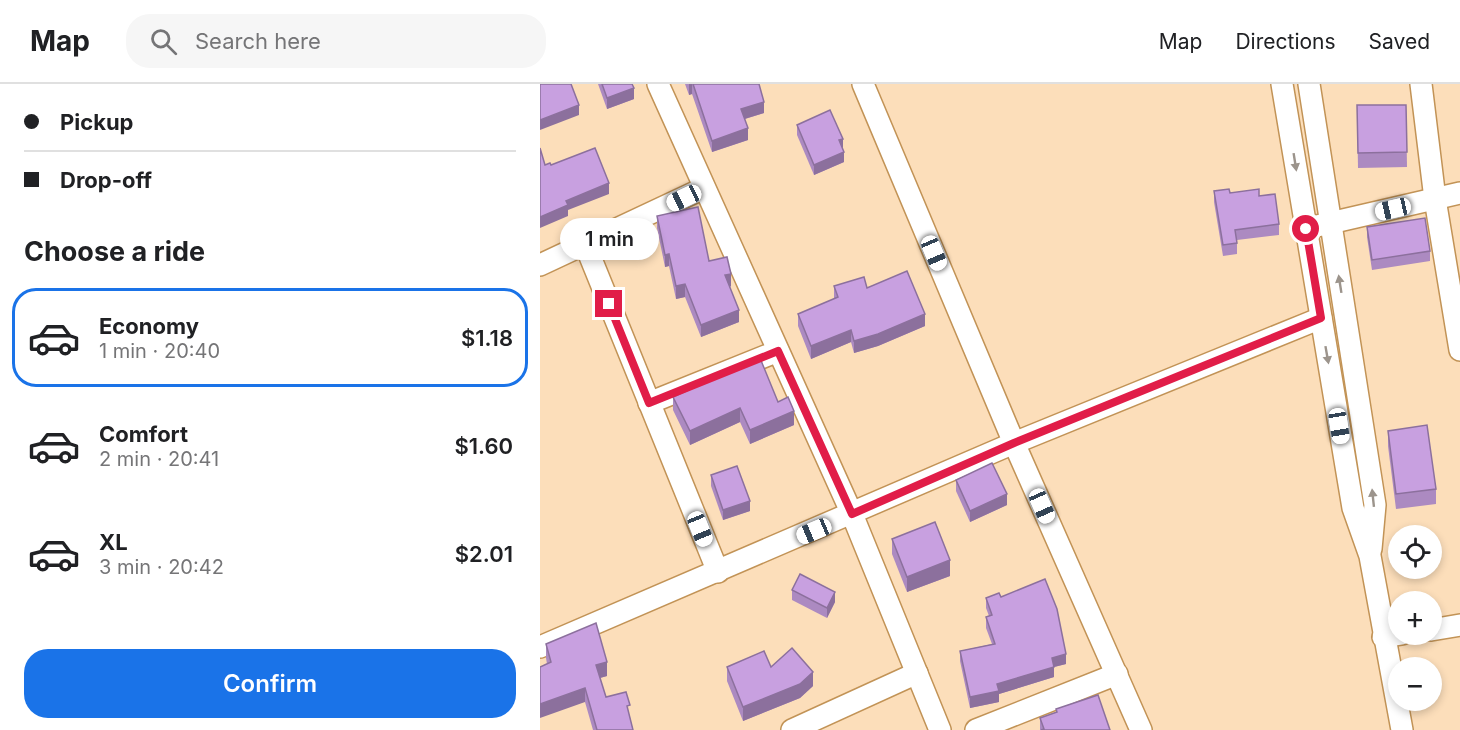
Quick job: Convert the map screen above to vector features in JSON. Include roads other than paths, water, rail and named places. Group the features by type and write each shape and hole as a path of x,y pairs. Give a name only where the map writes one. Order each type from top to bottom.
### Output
{"street":[{"path":"658,84 852,514 940,730"},
{"path":"863,84 1014,443 1142,730"},
{"path":"1282,84 1353,508 1388,619"},
{"path":"1309,84 1375,505 1370,556"},
{"path":"1421,84 1435,199 1460,350"},
{"path":"1289,130 1316,125"},
{"path":"540,265 704,188"},
{"path":"1306,229 1460,193"},
{"path":"585,244 718,572"},
{"path":"540,647 1014,443 1321,318"},
{"path":"649,403 778,351"},
{"path":"1332,382 1355,378"},
{"path":"1442,628 1460,626"},
{"path":"1394,645 1402,730"},
{"path":"792,730 917,673"},
{"path":"976,730 1117,674"}]}
